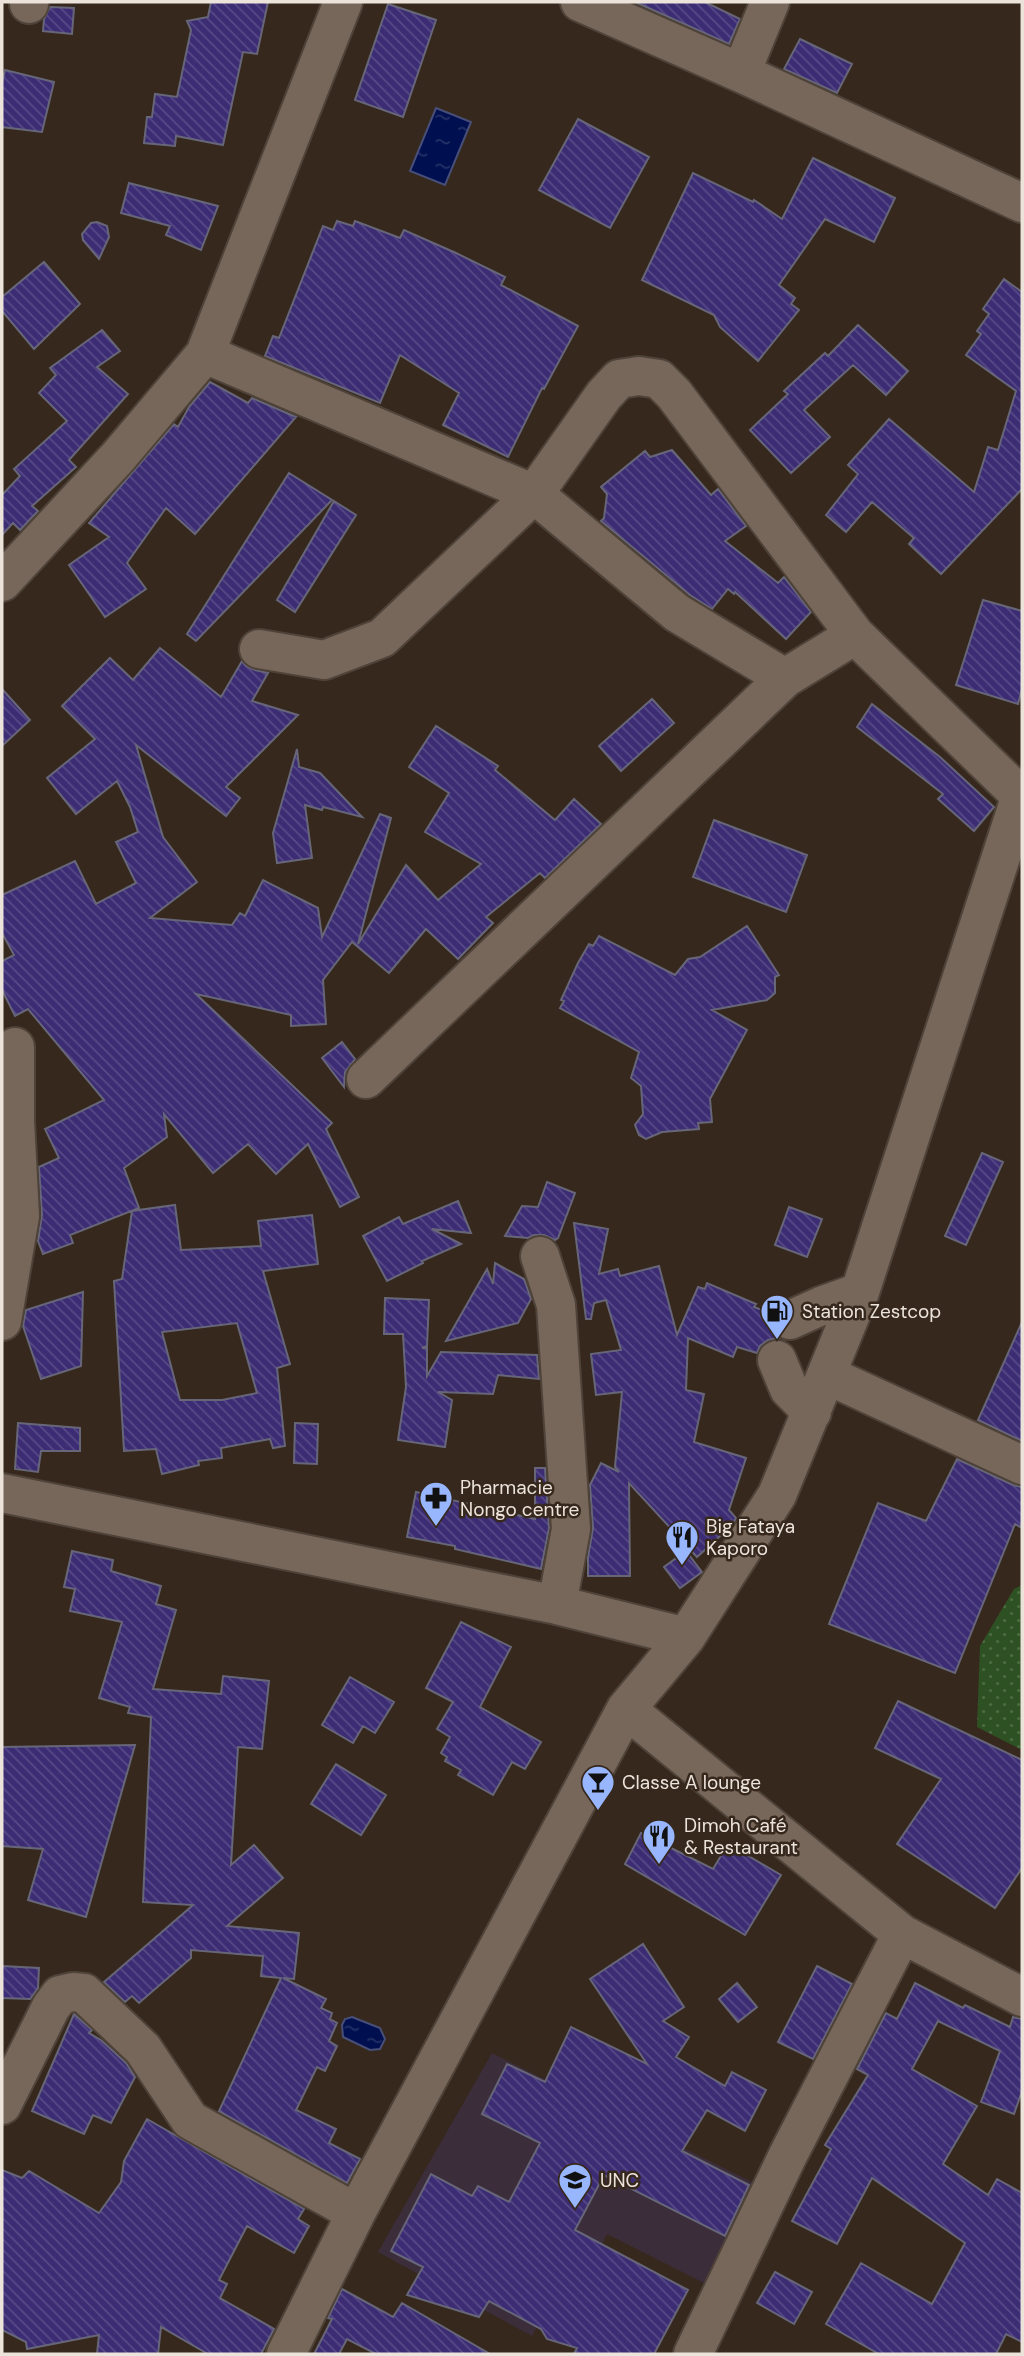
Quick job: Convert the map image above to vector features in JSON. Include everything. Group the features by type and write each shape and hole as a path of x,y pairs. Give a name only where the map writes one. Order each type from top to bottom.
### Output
{"street":[{"path":"2,582 118,457 205,354 343,2"},
{"path":"580,2 1022,203"},
{"path":"741,73 770,2"},
{"path":"205,354 534,494 677,613 785,678"},
{"path":"259,649 324,660 382,638 534,494 604,395 620,379 639,376 659,379 674,394 855,635 1022,794 860,1292 777,1495 686,1637 626,1709 356,2213 286,2354"},
{"path":"366,1079 785,678 855,635"},
{"path":"2,1321 20,1216 15,1121 15,1047"},
{"path":"540,1256 556,1305 571,1529 557,1605"},
{"path":"790,1320 860,1292"},
{"path":"777,1360 789,1389 812,1412"},
{"path":"827,1376 1022,1465"},
{"path":"2,1493 557,1605 686,1637"},
{"path":"626,1709 902,1934 1022,1997"},
{"path":"693,2354 789,2155 902,1934"},
{"path":"2,2105 51,2007 60,1995 84,1993 97,2002 143,2049 190,2120 356,2213"}],"shaded area":[{"name":"UNC","path":"492,2053 760,2186 710,2286 607,2234 579,2291 560,2282 532,2336 378,2252"}],"green space":[{"path":"1022,1585 1022,1750 977,1727 980,1646 1014,1589"}],"water":[{"path":"436,108 471,122 445,185 410,171"},
{"path":"352,2017 380,2028 385,2039 380,2049 370,2050 343,2037 342,2025 345,2019"}],"building":[{"path":"211,2 268,2 257,54 243,52 223,145 176,136 175,146 144,143 147,117 152,117 155,94 177,97 191,30 187,21 208,17"},
{"path":"635,2 705,2 740,19 729,44"},
{"path":"388,4 436,20 403,117 355,100"},
{"path":"50,7 74,8 72,34 43,31 44,19"},
{"path":"800,39 852,64 837,93 784,69"},
{"path":"5,70 54,82 42,132 2,127 2,83"},
{"path":"578,119 649,157 610,228 539,190"},
{"path":"813,158 895,198 874,242 825,219 779,285 795,298 791,304 799,310 758,361 720,327 714,315 642,280 693,173 753,202 754,200 782,219"},
{"path":"129,183 218,206 201,250 166,235 170,226 121,213"},
{"path":"337,221 353,226 355,221 400,238 404,230 505,277 501,285 578,326 544,389 542,388 508,457 443,425 459,393 400,355 380,403 265,356 273,336 279,338 323,226 333,230"},
{"path":"91,223 107,226 109,237 99,259 83,240 82,234"},
{"path":"44,262 80,304 34,349 2,311 2,297"},
{"path":"1004,279 1022,292 1022,489 941,574 909,544 914,538 872,502 846,532 826,515 858,474 848,465 889,419 974,492 988,447 998,450 1016,391 966,355 981,334 977,331 989,314 983,309"},
{"path":"858,325 908,371 886,395 853,365 804,410 830,437 791,473 750,430 788,394 784,391 825,353 828,356"},
{"path":"102,330 120,351 97,367 128,394 69,460 76,467 32,506 38,511 20,530 13,523 2,535 2,495 20,476 14,469 67,421 39,393 56,375 50,368"},
{"path":"210,382 248,403 252,398 296,417 195,534 166,508 127,563 146,589 105,617 69,565 109,537 89,523 174,424 178,427 189,407"},
{"path":"672,450 711,495 718,489 746,526 725,541 778,583 784,577 811,612 786,639 735,592 734,594 728,589 712,609 690,595 601,521 604,518 607,494 601,487 645,451 650,457"},
{"path":"289,473 332,500 196,641 187,634"},
{"path":"334,501 356,515 295,612 277,600"},
{"path":"983,600 1022,611 1022,689 1018,704 956,685"},
{"path":"160,648 221,697 242,661 246,666 268,673 252,701 298,715 226,787 240,798 226,816 136,745 163,837 197,882 150,918 232,925 240,913 245,916 263,880 318,908 322,937 380,814 391,818 358,944 406,865 438,900 481,864 425,832 449,793 409,767 436,726 498,766 495,770 555,820 574,799 601,824 545,878 540,873 486,917 493,923 458,959 426,929 389,973 352,942 323,980 326,1024 291,1026 291,1015 196,994 332,1123 326,1129 359,1197 340,1207 308,1144 276,1174 248,1144 213,1173 164,1114 167,1137 124,1168 139,1208 70,1235 73,1243 43,1254 38,1241 42,1215 39,1167 59,1158 45,1129 104,1100 28,1009 15,1016 2,990 2,961 14,955 2,933 2,895 75,861 96,904 136,883 116,842 138,832 130,807 117,781 76,814 47,778 95,739 62,706 110,658 133,680"},
{"path":"2,689 30,720 2,746"},
{"path":"652,699 674,723 621,771 599,746"},
{"path":"872,704 940,757 994,807 974,831 938,799 943,794 857,727"},
{"path":"297,749 299,767 320,773 362,817 305,805 312,858 277,863 273,833"},
{"path":"714,820 807,855 786,912 693,877"},
{"path":"747,926 779,975 775,977 775,993 767,1000 712,1010 747,1030 710,1099 712,1122 698,1123 699,1129 662,1132 646,1139 639,1135 635,1125 643,1114 641,1086 631,1078 639,1052 560,1008 578,963 589,944 593,946 599,936 675,975 688,959 700,957"},
{"path":"342,1042 355,1059 345,1072 344,1087 322,1058"},
{"path":"982,1153 1003,1162 966,1245 945,1236"},
{"path":"547,1182 575,1193 558,1238 555,1240 544,1235 528,1238 505,1236 522,1206 538,1207"},
{"path":"458,1201 471,1233 432,1229 461,1244 422,1261 423,1263 387,1281 363,1236 399,1217 403,1224"},
{"path":"175,1205 181,1250 261,1246 258,1221 312,1215 318,1264 263,1271 290,1364 277,1368 285,1446 273,1448 270,1439 221,1448 222,1458 198,1461 199,1465 162,1474 156,1449 124,1451 114,1281 122,1279 132,1211","holes":["237,1323 257,1393 222,1400 180,1400 162,1332"]},
{"path":"789,1207 822,1219 807,1257 775,1245"},
{"path":"574,1223 608,1229 599,1274 618,1269 620,1276 659,1266 677,1335 698,1287 705,1289 707,1283 756,1304 754,1307 770,1313 770,1328 779,1338 768,1340 760,1346 757,1353 737,1347 733,1357 688,1338 686,1390 704,1394 694,1442 746,1458 729,1510 736,1518 732,1525 697,1557 629,1483 630,1576 588,1576 593,1528 590,1485 601,1463 619,1472 615,1467 622,1392 596,1395 591,1354 621,1350 606,1300 594,1303 591,1319 586,1319"},
{"path":"495,1263 524,1279 531,1299 518,1323 446,1341 487,1269 493,1284"},
{"path":"83,1292 81,1366 41,1379 23,1326 26,1310"},
{"path":"385,1298 429,1300 427,1346 422,1348 427,1348 427,1376 441,1352 537,1355 539,1379 498,1375 493,1394 438,1392 452,1400 445,1447 398,1440 406,1387 403,1334 384,1334"},
{"path":"1022,1322 1022,1441 978,1420"},
{"path":"18,1423 80,1428 80,1451 41,1451 38,1472 15,1469"},
{"path":"295,1423 318,1424 317,1464 294,1463"},
{"path":"957,1459 1022,1487 1022,1528 1015,1524 955,1673 829,1624 878,1503 926,1521"},
{"path":"535,1468 545,1468 549,1528 541,1569 455,1549 455,1546 407,1537 416,1492 535,1519"},
{"path":"72,1551 113,1560 111,1571 161,1586 156,1604 176,1610 153,1689 221,1694 223,1676 269,1681 262,1749 238,1747 231,1865 254,1845 283,1878 227,1926 299,1933 294,1979 283,1978 326,1999 321,2008 332,2013 330,2019 337,2023 329,2041 337,2046 325,2071 317,2067 296,2110 336,2129 329,2143 360,2159 347,2183 219,2111 281,1978 261,1976 263,1956 191,1950 191,1958 139,2003 132,1996 125,2002 104,1982 193,1905 143,1902 151,1717 128,1713 130,1707 99,1698 122,1622 70,1611 75,1589 64,1587"},
{"path":"686,1551 702,1572 680,1588 664,1567"},
{"path":"461,1622 511,1647 480,1707 541,1742 525,1769 512,1762 493,1795 458,1775 461,1770 445,1761 447,1757 441,1753 450,1737 437,1729 453,1702 426,1688"},
{"path":"350,1677 394,1702 375,1733 363,1726 353,1743 322,1725"},
{"path":"898,1701 1022,1760 1022,1868 995,1908 897,1844 941,1779 875,1748"},
{"path":"135,1745 86,1917 28,1900 43,1849 2,1846 2,1747"},
{"path":"336,1764 386,1795 361,1835 311,1804"},
{"path":"641,1833 713,1869 728,1844 781,1875 745,1935 625,1864"},
{"path":"643,1944 684,2007 663,2021 689,2037 676,2057 725,2086 732,2072 766,2090 745,2131 707,2110 682,2151 749,2185 725,2236 604,2175 575,2230 688,2290 654,2354 574,2354 577,2348 547,2339 541,2329 489,2301 479,2317 407,2295 423,2267 391,2251 431,2174 472,2196 478,2186 509,2202 540,2143 482,2114 507,2064 545,2082 571,2027 647,2064 590,1979"},
{"path":"2,1966 39,1968 38,1988 30,1999 2,1998"},
{"path":"817,1966 852,1984 813,2059 778,2042"},
{"path":"737,1983 757,2007 738,2022 719,1999"},
{"path":"915,1983 963,2008 965,2005 1010,2027 1013,2017 1022,2019 1022,2091 1014,2114 981,2102 1000,2051 938,2021 912,2069 977,2106 943,2164 988,2195 997,2179 1022,2193 1022,2342 1006,2334 996,2354 879,2354 826,2324 861,2263 932,2304 965,2243 872,2178 837,2244 792,2221 831,2149 825,2145 868,2075 857,2069 886,2013 897,2019"},
{"path":"74,2014 92,2030 89,2033 101,2040 126,2063 135,2077 111,2123 93,2115 84,2134 32,2111"},
{"path":"147,2119 304,2209 298,2219 309,2226 294,2253 247,2226 219,2280 227,2284 220,2298 274,2329 261,2354 208,2354 161,2327 158,2354 97,2354 99,2335 27,2349 26,2342 2,2330 2,2170 22,2178 29,2171 99,2213 121,2182 124,2161"},
{"path":"775,2272 812,2292 794,2324 757,2303"},
{"path":"342,2289 393,2317 402,2303 490,2354 376,2354 347,2339 339,2354 314,2354 332,2319 328,2318"}],"place":[{"name":"Station Zestcop","path":"777,1341"},
{"name":"Pharmacie Nongo centre","path":"436,1528"},
{"name":"Big Fataya Kaporo","path":"682,1567"},
{"name":"Classe A lounge","path":"598,1812"},
{"name":"Dimoh Café & Restaurant","path":"659,1866"},
{"name":"UNC","path":"575,2210"}]}
